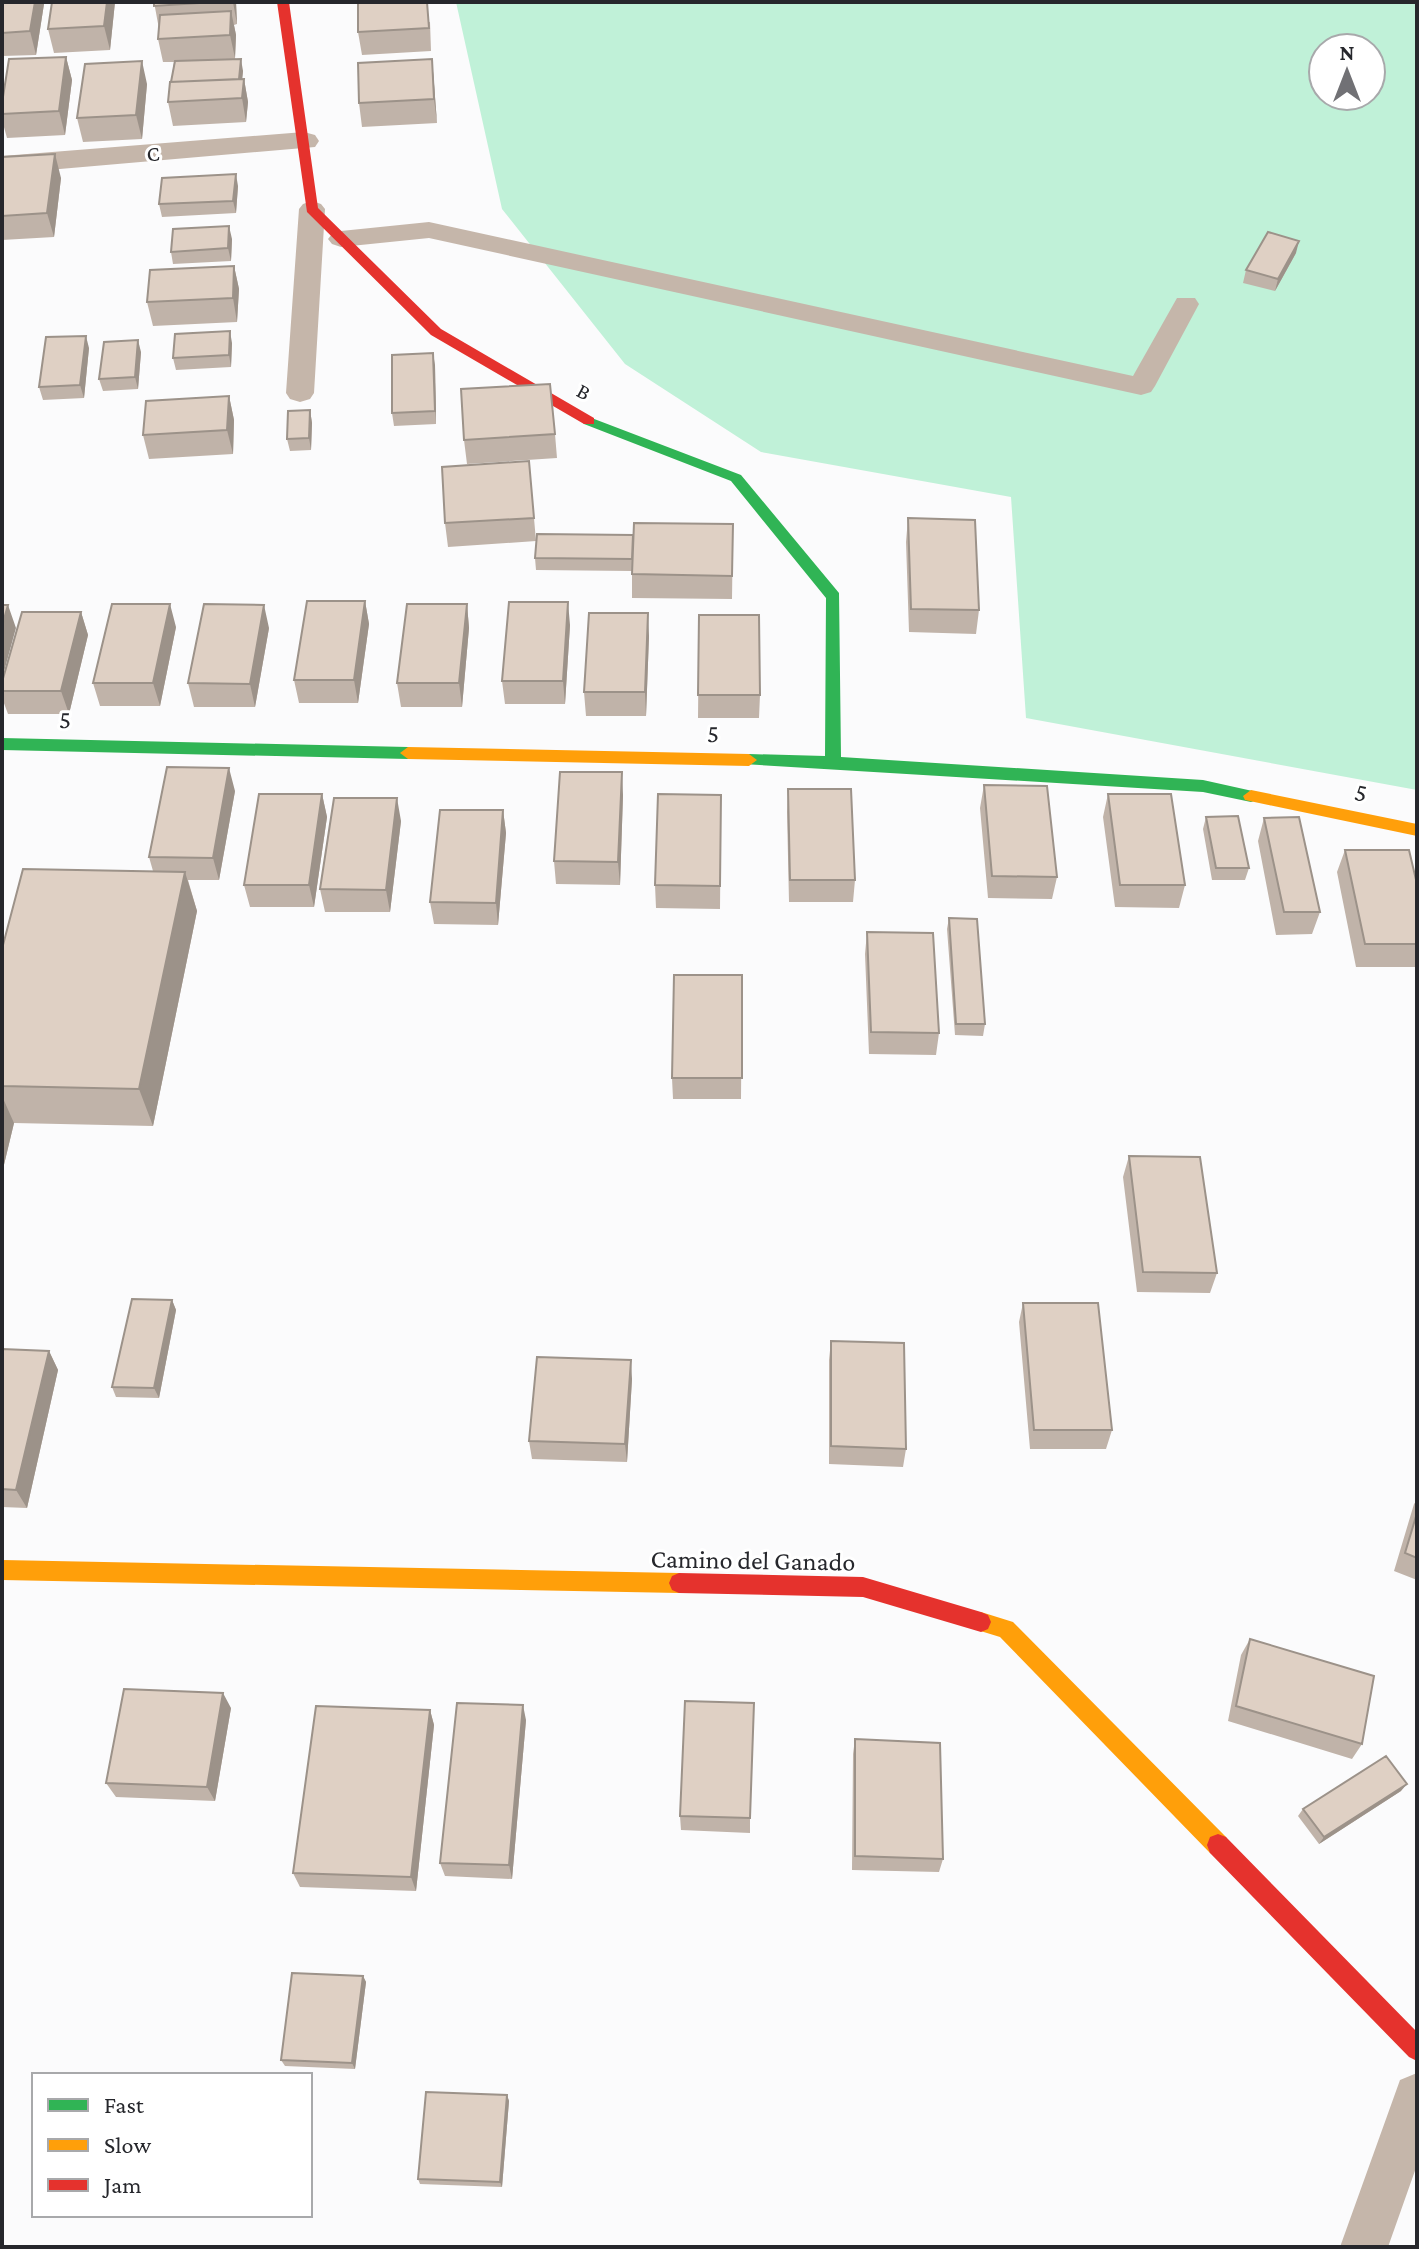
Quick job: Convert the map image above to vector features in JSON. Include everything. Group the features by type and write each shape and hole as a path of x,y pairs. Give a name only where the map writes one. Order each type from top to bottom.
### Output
{"street":[{"path":"283,2 312,209"},
{"name":"C","path":"2,165 304,141"},
{"name":"B","path":"312,209 436,332 577,416 736,478 834,597 833,762"},
{"name":"5","path":"2,744 833,762 1203,786 1417,830"},
{"name":"Camino del Ganado","path":"2,1570 863,1587 1006,1629 1417,2049"}],"lane":[{"path":"300,393 312,209"},
{"path":"341,239 429,230 1141,386 1186,304"},
{"path":"1364,2247 1417,2097"}],"green space":[{"path":"456,2 1417,2 1417,790 1026,718 1011,497 761,452 625,364 502,209"}],"building":[{"path":"2,2 35,2 30,31 2,33"},
{"path":"52,2 107,2 104,26 48,29"},
{"path":"154,2 215,2 154,6"},
{"path":"358,2 427,2 429,28 358,32"},
{"path":"231,11 230,35 158,39 160,15"},
{"path":"66,57 59,111 2,114 9,59"},
{"path":"241,59 239,79 171,82 175,61"},
{"path":"432,59 434,99 359,103 358,63"},
{"path":"142,61 136,115 77,118 85,64"},
{"path":"244,79 242,98 168,102 170,82"},
{"path":"55,154 47,213 2,216 2,157"},
{"path":"236,174 233,201 159,204 162,178"},
{"path":"229,226 228,248 171,252 173,229"},
{"path":"1268,232 1299,241 1278,279 1246,270"},
{"path":"234,266 233,298 147,302 150,270"},
{"path":"230,331 229,355 173,358 175,334"},
{"path":"86,336 80,385 39,387 46,337"},
{"path":"138,340 135,377 99,379 104,342"},
{"path":"433,353 435,411 392,413 392,355"},
{"path":"550,384 555,434 464,440 461,389"},
{"path":"229,396 227,430 143,435 146,401"},
{"path":"310,410 309,438 287,439 288,411"},
{"path":"529,461 534,518 445,523 442,467"},
{"path":"908,518 975,520 979,610 911,609"},
{"path":"634,523 733,524 732,576 632,574"},
{"path":"537,534 633,535 632,559 535,558"},
{"path":"307,601 365,601 354,680 294,680"},
{"path":"509,602 568,602 563,681 502,681"},
{"path":"112,604 170,604 153,683 93,683"},
{"path":"204,604 264,605 250,684 188,683"},
{"path":"407,604 467,604 459,683 397,683"},
{"path":"2,605 8,605 2,626"},
{"path":"22,612 81,612 61,691 2,691"},
{"path":"589,613 648,613 645,692 584,692"},
{"path":"699,615 759,615 760,695 698,695"},
{"path":"167,767 229,768 213,858 149,857"},
{"path":"560,772 622,772 618,862 554,861"},
{"path":"984,785 1047,786 1057,877 992,876"},
{"path":"788,789 851,789 855,880 790,880"},
{"path":"259,794 322,794 309,885 244,885"},
{"path":"658,794 721,795 720,886 655,885"},
{"path":"1108,794 1171,794 1185,885 1120,885"},
{"path":"334,798 397,798 386,890 320,889"},
{"path":"440,810 503,810 496,903 430,902"},
{"path":"1238,816 1249,868 1216,868 1206,817"},
{"path":"1299,817 1320,912 1284,912 1264,818"},
{"path":"1345,850 1409,850 1417,884 1417,944 1365,944"},
{"path":"23,869 185,872 139,1089 2,1086 2,945"},
{"path":"949,918 977,919 985,1024 956,1024"},
{"path":"867,932 933,933 939,1033 871,1032"},
{"path":"674,975 742,975 742,1078 672,1078"},
{"path":"1129,1156 1200,1157 1217,1273 1143,1272"},
{"path":"132,1299 172,1300 154,1388 112,1387"},
{"path":"1023,1303 1098,1303 1112,1430 1034,1430"},
{"path":"831,1341 904,1343 906,1449 831,1446"},
{"path":"2,1349 49,1351 16,1490 2,1489"},
{"path":"537,1357 631,1360 625,1444 529,1441"},
{"path":"1417,1513 1417,1558 1405,1553"},
{"path":"1250,1639 1374,1676 1362,1744 1236,1706"},
{"path":"124,1689 223,1693 207,1787 106,1783"},
{"path":"685,1701 754,1703 750,1818 680,1816"},
{"path":"457,1703 523,1705 509,1865 440,1863"},
{"path":"316,1706 430,1710 411,1877 293,1873"},
{"path":"855,1739 940,1743 943,1859 855,1856"},
{"path":"1386,1756 1407,1784 1324,1837 1303,1809"},
{"path":"292,1973 363,1976 352,2063 281,2060"},
{"path":"426,2092 507,2095 500,2182 418,2179"}],"traffic: fast":[{"path":"589,421 736,478 834,597 833,762"},
{"path":"2,744 408,753"},
{"path":"749,760 833,762 1203,786 1251,796"}],"traffic: slow":[{"path":"408,753 749,760"},
{"path":"1251,796 1417,830"},
{"path":"2,1570 679,1583"},
{"path":"981,1622 1006,1629 1218,1845"}],"traffic: jam":[{"path":"283,2 312,209 436,332 589,421"},
{"path":"679,1583 863,1587 981,1622"},
{"path":"1218,1845 1417,2049"}]}
